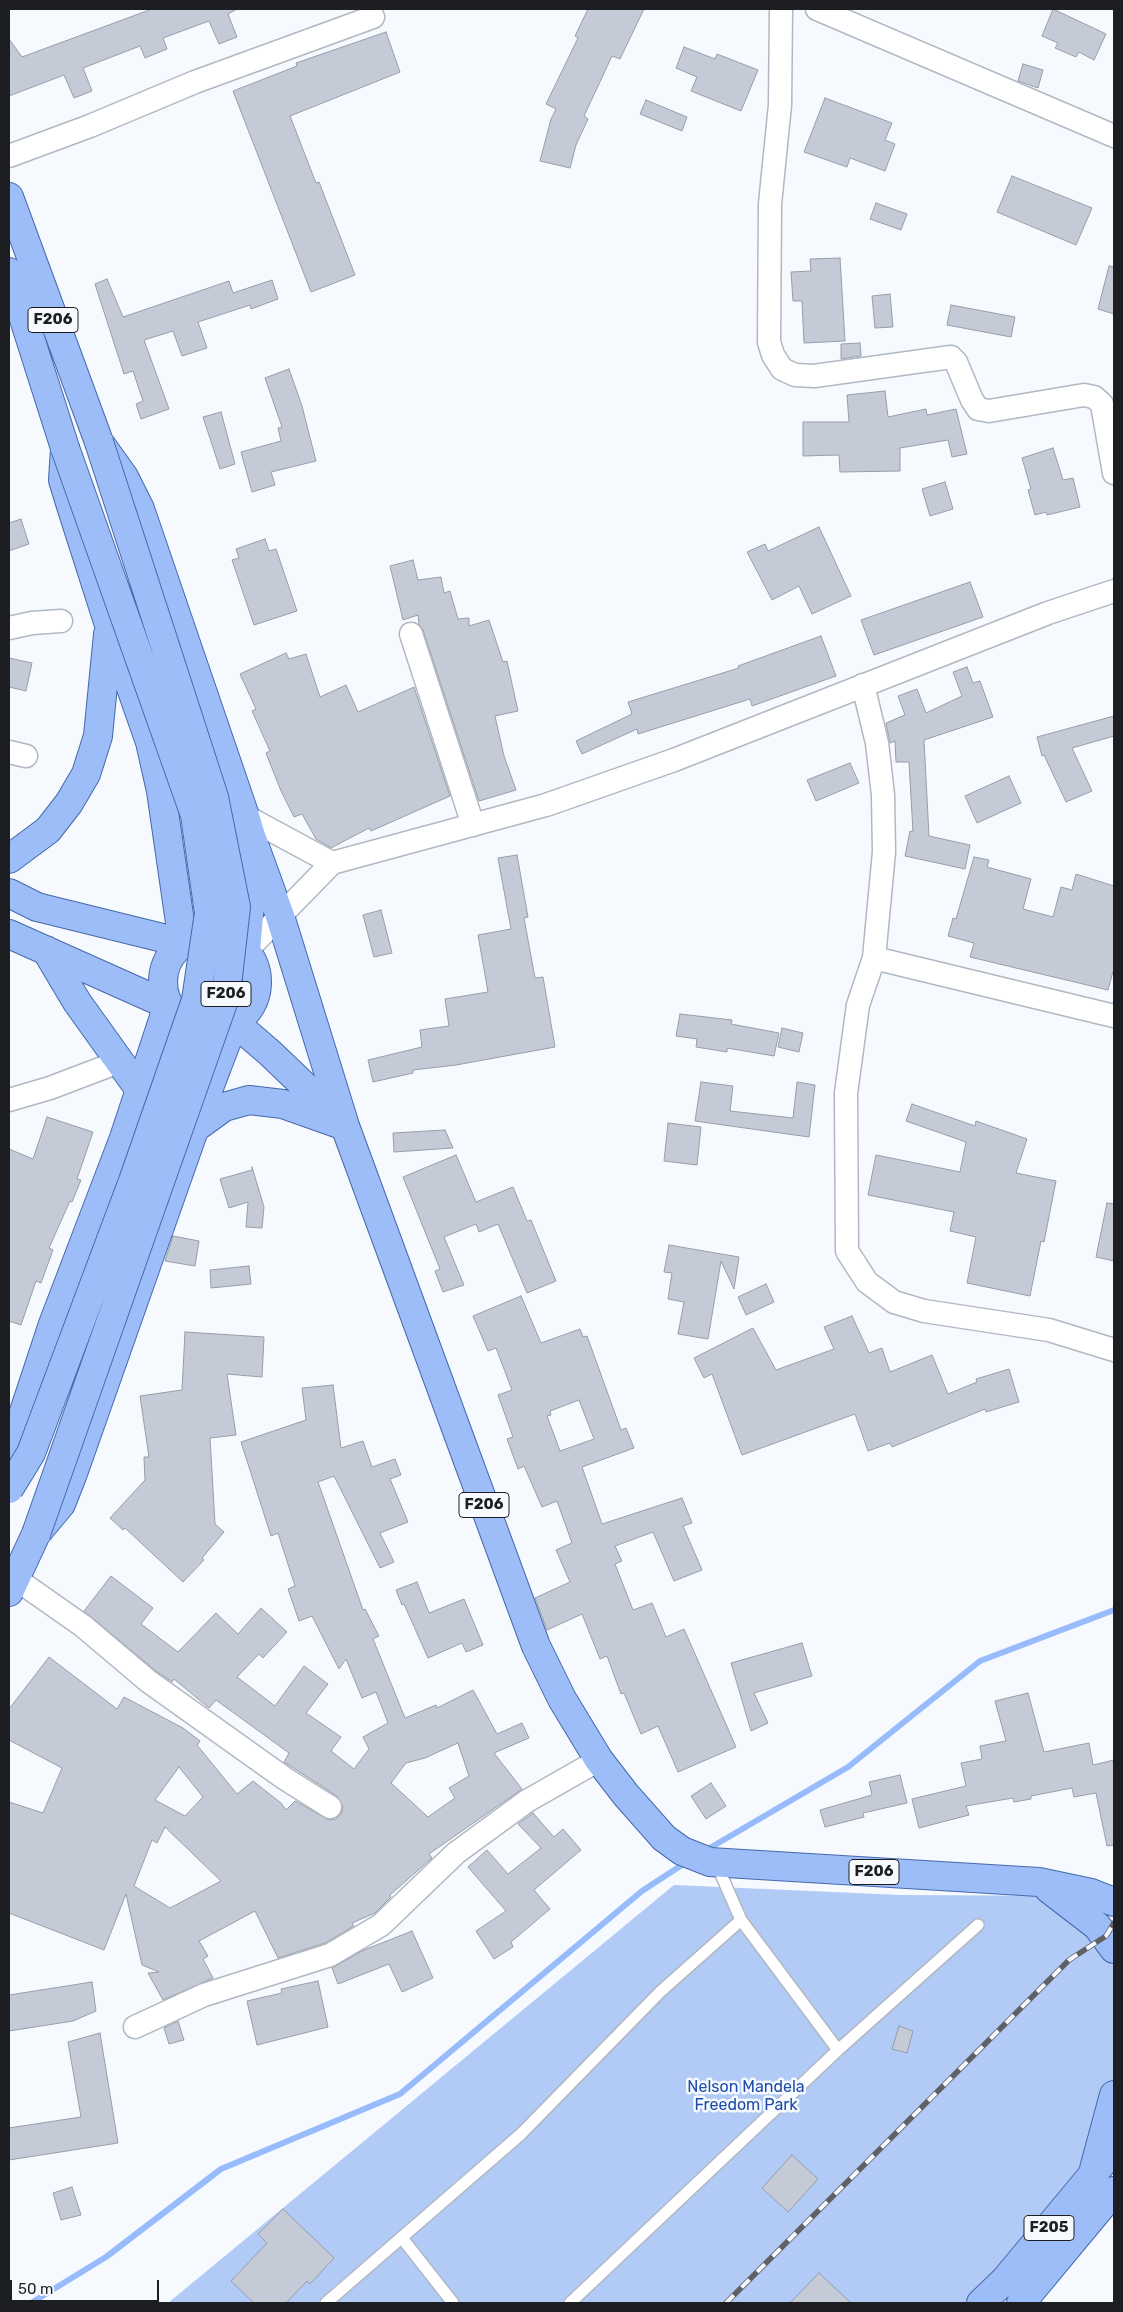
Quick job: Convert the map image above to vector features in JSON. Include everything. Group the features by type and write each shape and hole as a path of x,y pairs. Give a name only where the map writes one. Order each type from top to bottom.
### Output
{"main road":[{"name":"F206","path":"9,197 99,442 214,797 236,907 226,994 36,1534"},
{"name":"F206","path":"9,272 65,448 195,815 209,913 193,1009 133,1181 32,1453 9,1489"},
{"path":"99,442 124,478 140,509 248,826 252,880 246,951"},
{"path":"65,448 63,480 109,625 150,742 161,791 183,943"},
{"path":"9,859 48,830 69,803 86,774 98,736 109,625"},
{"name":"F206","path":"248,826 280,916 345,1126 536,1646 562,1699 599,1760 626,1795 664,1838 682,1851 713,1862 1039,1882 1091,1894 1114,1902"},
{"path":"9,893 38,907 183,943"},
{"path":"9,934 168,1004"},
{"path":"216,936 235,942 246,951 255,969 256,990 252,1003 244,1014 234,1022 216,1028 197,1027 180,1019 168,1004 162,988 163,971 171,955 183,943 196,937 216,936"},
{"path":"46,950 76,1002 121,1062 144,1079"},
{"path":"246,951 270,955 295,965"},
{"path":"9,1457 53,1324 124,1138 168,1004"},
{"path":"12,1585 36,1534 61,1504 234,1022"},
{"path":"234,1022 270,1053 345,1126"},
{"path":"144,1079 174,1066 186,1071 207,1093"},
{"path":"195,1128 224,1107 249,1100 282,1104 345,1126"},
{"path":"1039,1882 1097,1926 1114,1949"},
{"path":"1103,2184 1114,2095"},
{"name":"F205","path":"1021,2303 1103,2184 1114,2149"},
{"name":"F205","path":"981,2303 1103,2184"}],"street":[{"path":"781,9 780,105 770,204 769,342 773,355 782,369 795,375 814,376 951,357 956,362 972,400 978,409 989,410 1084,395 1094,397 1102,404 1114,472"},
{"path":"817,9 1114,136"},
{"path":"9,156 90,126 195,82 374,17"},
{"path":"246,951 332,863 546,805 674,760 1048,613 1114,591"},
{"path":"9,628 32,623 61,621"},
{"path":"411,634 473,825"},
{"path":"863,685 877,743 884,794 884,852 874,958 858,1005 846,1093 846,1251 867,1282 894,1302 924,1311 1049,1330 1114,1350"},
{"path":"248,826 332,863"},
{"path":"874,958 1114,1016"},
{"path":"9,1100 50,1088 121,1062"},
{"path":"12,1585 83,1626 148,1681 284,1778 330,1807"},
{"path":"134,2027 204,1995 330,1955 381,1925 456,1853 527,1801 599,1760"}],"lane":[{"path":"713,1862 741,1920 838,2050"},
{"path":"326,2303 521,2134 660,1992 741,1920"},
{"path":"570,2303 838,2050 978,1926"},
{"path":"402,2238 453,2303"}],"green space":[{"name":"Nelson Mandela Freedom Park","path":"674,1885 900,1895 1086,1896 1114,1932 1114,2085 1084,2182 965,2303 168,2303"}],"building":[{"path":"152,9 237,9 228,14 237,37 219,44 209,21 163,38 167,49 145,58 140,46 83,68 92,91 74,98 64,75 9,96 9,39 22,57"},
{"path":"588,9 644,9 620,59 612,56 584,116 588,119 576,145 570,168 540,161 551,119 556,109 546,104 578,38 575,36"},
{"path":"1053,9 1106,34 1094,60 1079,52 1076,57 1055,48 1058,43 1042,36"},
{"path":"386,32 400,72 290,116 316,183 319,182 355,275 311,292 233,91 297,66 296,63"},
{"path":"684,47 715,59 717,54 758,70 741,111 691,91 697,77 676,68"},
{"path":"1023,64 1043,70 1038,88 1018,81"},
{"path":"825,98 892,123 885,140 895,144 885,171 850,158 847,167 804,152"},
{"path":"646,100 687,117 682,131 640,114"},
{"path":"1012,176 1092,208 1076,245 997,212"},
{"path":"876,203 907,214 901,230 870,219"},
{"path":"840,258 845,341 804,343 802,301 793,301 791,272 811,271 810,259"},
{"path":"1109,266 1114,267 1114,314 1098,309"},
{"path":"107,279 123,317 229,281 233,293 272,280 278,299 251,309 250,305 198,322 207,348 182,356 173,331 144,340 169,409 141,419 136,404 143,401 133,371 124,374 95,284"},
{"path":"890,294 893,327 875,328 872,296"},
{"path":"951,305 1015,317 1011,337 947,325"},
{"path":"860,343 861,356 841,359 841,344"},
{"path":"289,369 302,406 316,461 271,472 275,485 252,492 241,452 281,441 278,428 282,427 265,378"},
{"path":"885,391 888,417 926,409 927,415 956,409 967,454 952,457 948,440 900,448 900,471 840,472 839,455 803,456 803,422 849,422 847,395"},
{"path":"221,412 235,464 220,469 203,417"},
{"path":"1053,448 1063,480 1073,478 1080,507 1047,515 1046,512 1035,515 1028,490 1031,489 1022,458"},
{"path":"945,482 953,509 930,516 922,489"},
{"path":"21,519 29,544 9,551 9,523"},
{"path":"819,527 851,596 812,614 799,586 772,600 747,552 765,544 768,551"},
{"path":"265,539 269,551 276,549 297,611 254,625 232,560 239,558 236,549"},
{"path":"413,560 418,580 441,577 444,593 450,591 458,619 469,618 469,626 489,620 503,662 507,661 518,711 495,716 504,756 516,790 479,801 423,630 419,624 418,615 403,620 390,566"},
{"path":"970,582 983,617 874,655 861,620"},
{"path":"821,636 836,676 752,706 750,699 638,734 637,729 582,754 576,741 632,714 628,702 739,668 738,666"},
{"path":"286,653 289,659 306,654 320,697 346,685 358,712 414,687 450,796 371,831 369,828 331,848 316,839 302,814 294,817 281,791 266,753 270,751 252,711 256,709 240,674"},
{"path":"9,658 32,663 26,691 9,687"},
{"path":"967,667 973,683 980,681 993,717 924,740 929,836 970,845 965,869 905,856 910,831 913,832 909,762 896,762 895,741 890,743 886,723 905,715 898,696 917,689 926,713 962,696 953,672"},
{"path":"1114,716 1114,736 1072,748 1092,791 1066,802 1044,755 1042,756 1037,737"},
{"path":"850,763 859,783 816,801 807,780"},
{"path":"1009,776 1021,803 977,823 965,796"},
{"path":"517,855 528,917 524,918 535,978 543,977 555,1047 456,1065 413,1070 413,1073 373,1082 368,1060 422,1047 420,1030 449,1026 445,999 488,992 478,935 511,929 498,858"},
{"path":"974,857 989,860 987,867 1031,879 1023,909 1053,917 1061,887 1072,890 1076,874 1114,886 1114,968 1108,990 970,957 974,943 948,936 953,918 956,919"},
{"path":"381,910 392,953 374,957 363,915"},
{"path":"680,1014 732,1020 731,1024 779,1033 774,1056 727,1048 727,1052 696,1047 697,1039 676,1036"},
{"path":"782,1028 803,1033 799,1052 778,1047"},
{"path":"701,1082 733,1086 730,1111 793,1118 797,1082 815,1085 809,1137 695,1121"},
{"path":"912,1104 975,1126 976,1121 1027,1139 1016,1173 1056,1181 1044,1242 1041,1241 1030,1296 967,1283 976,1237 950,1231 954,1212 868,1195 876,1155 960,1172 966,1142 906,1121"},
{"path":"47,1117 93,1132 77,1179 81,1180 49,1248 53,1250 41,1283 36,1281 21,1325 9,1321 9,1149 33,1159"},
{"path":"668,1123 701,1127 697,1165 664,1161"},
{"path":"445,1130 453,1148 394,1152 393,1133"},
{"path":"456,1155 476,1202 513,1187 527,1221 531,1220 556,1281 527,1293 498,1224 479,1232 476,1224 444,1237 464,1285 443,1292 435,1271 440,1269 403,1177"},
{"path":"252,1167 264,1207 262,1228 246,1227 248,1202 229,1208 220,1179 252,1170"},
{"path":"1107,1203 1114,1204 1114,1261 1096,1257"},
{"path":"173,1236 199,1241 195,1266 165,1261"},
{"path":"669,1245 739,1257 734,1289 721,1261 708,1339 678,1334 684,1302 668,1299 672,1273 664,1272"},
{"path":"249,1266 251,1284 211,1288 210,1270"},
{"path":"766,1284 774,1302 746,1315 738,1297"},
{"path":"521,1296 541,1343 580,1329 583,1337 587,1336 621,1430 626,1428 634,1448 582,1467 602,1524 682,1498 692,1523 683,1526 702,1570 674,1581 653,1532 615,1546 622,1561 615,1564 633,1610 652,1603 666,1637 684,1629 736,1747 678,1772 658,1726 641,1734 624,1693 621,1694 607,1656 600,1659 582,1614 547,1630 535,1598 570,1582 556,1550 572,1543 557,1501 542,1507 524,1466 518,1469 507,1439 513,1437 498,1395 512,1390 496,1348 488,1351 473,1316","holes":["579,1400 594,1439 560,1451 547,1416 551,1415 550,1411"]},
{"path":"852,1316 869,1353 882,1348 890,1372 932,1355 948,1394 977,1382 976,1379 1009,1369 1019,1402 986,1412 985,1409 892,1447 890,1443 868,1451 855,1414 742,1455 712,1374 704,1378 694,1358 753,1328 776,1370 834,1349 824,1327"},
{"path":"185,1332 264,1337 262,1377 227,1374 236,1435 210,1438 215,1524 224,1532 202,1558 204,1560 183,1582 125,1528 123,1530 110,1518 145,1480 144,1457 149,1457 140,1396 182,1390"},
{"path":"333,1385 341,1448 363,1441 372,1467 395,1459 401,1475 390,1479 408,1522 380,1533 394,1562 380,1568 334,1476 318,1482 363,1610 365,1609 379,1636 373,1639 405,1718 436,1705 437,1708 473,1690 497,1734 522,1723 529,1738 494,1753 522,1789 429,1854 432,1858 390,1895 391,1897 375,1913 352,1923 354,1926 325,1943 278,1958 255,1911 199,1941 208,1956 203,1959 213,1978 163,2000 148,1973 159,1972 142,1965 126,1894 104,1950 9,1913 9,1802 43,1813 62,1768 9,1740 9,1709 49,1657 117,1709 124,1697 183,1728 200,1741 197,1745 237,1794 253,1781 281,1803 286,1810 295,1801 329,1820 336,1819 341,1814 343,1807 337,1796 284,1762 289,1753 216,1700 209,1708 174,1679 172,1682 156,1671 84,1611 111,1576 153,1608 141,1624 178,1652 216,1613 238,1634 261,1608 287,1632 263,1658 259,1654 237,1677 275,1706 304,1666 328,1684 306,1713 341,1737 331,1751 354,1769 369,1749 363,1737 388,1723 376,1692 362,1698 346,1659 339,1669 312,1616 299,1621 288,1589 295,1586 278,1533 271,1536 241,1442 306,1420 302,1388","holes":["458,1743 469,1776 449,1788 455,1798 428,1817 391,1783 406,1763 425,1758","179,1767 203,1797 185,1816 155,1800","165,1827 221,1881 170,1908 134,1886 152,1840 157,1843"]},
{"path":"417,1582 429,1613 464,1599 483,1645 466,1652 462,1643 428,1658 396,1590"},
{"path":"802,1643 812,1676 754,1693 768,1723 751,1731 731,1663"},
{"path":"1028,1693 1044,1752 1089,1743 1093,1765 1114,1760 1114,1845 1107,1846 1096,1793 1074,1797 1072,1788 1031,1796 1031,1799 1014,1802 1013,1798 966,1806 969,1815 919,1828 912,1799 966,1786 961,1763 982,1759 980,1746 1006,1741 995,1701"},
{"path":"900,1775 907,1803 863,1813 864,1817 825,1827 820,1810 872,1795 869,1782"},
{"path":"711,1783 726,1806 706,1819 691,1796"},
{"path":"533,1813 554,1837 563,1829 581,1850 534,1890 550,1909 511,1942 513,1947 494,1959 476,1931 506,1911 468,1867 487,1850 508,1874 541,1848 518,1824"},
{"path":"412,1931 433,1978 402,1992 389,1964 338,1984 332,1968 364,1950"},
{"path":"318,1981 328,2027 257,2045 247,2001 282,1993 281,1989"},
{"path":"92,1982 96,2011 73,2021 9,2031 9,1995"},
{"path":"178,2021 184,2040 169,2044 164,2028"},
{"path":"899,2026 913,2031 907,2053 892,2049"},
{"path":"100,2033 118,2143 9,2160 9,2128 81,2117 68,2042"},
{"path":"792,2155 818,2179 788,2212 762,2188"},
{"path":"72,2187 81,2215 61,2220 53,2193"},
{"path":"283,2209 334,2258 310,2284 307,2281 286,2303 254,2303 231,2281 267,2243 258,2234"},
{"path":"819,2273 851,2303 790,2303"}],"waterway":[{"path":"703,1852 848,1767 980,1661 1114,1610"},
{"path":"31,2303 106,2257 221,2169 400,2094 642,1891 688,1861"}],"railway":[{"path":"726,2303 1069,1960 1106,1936 1114,1923"}]}
